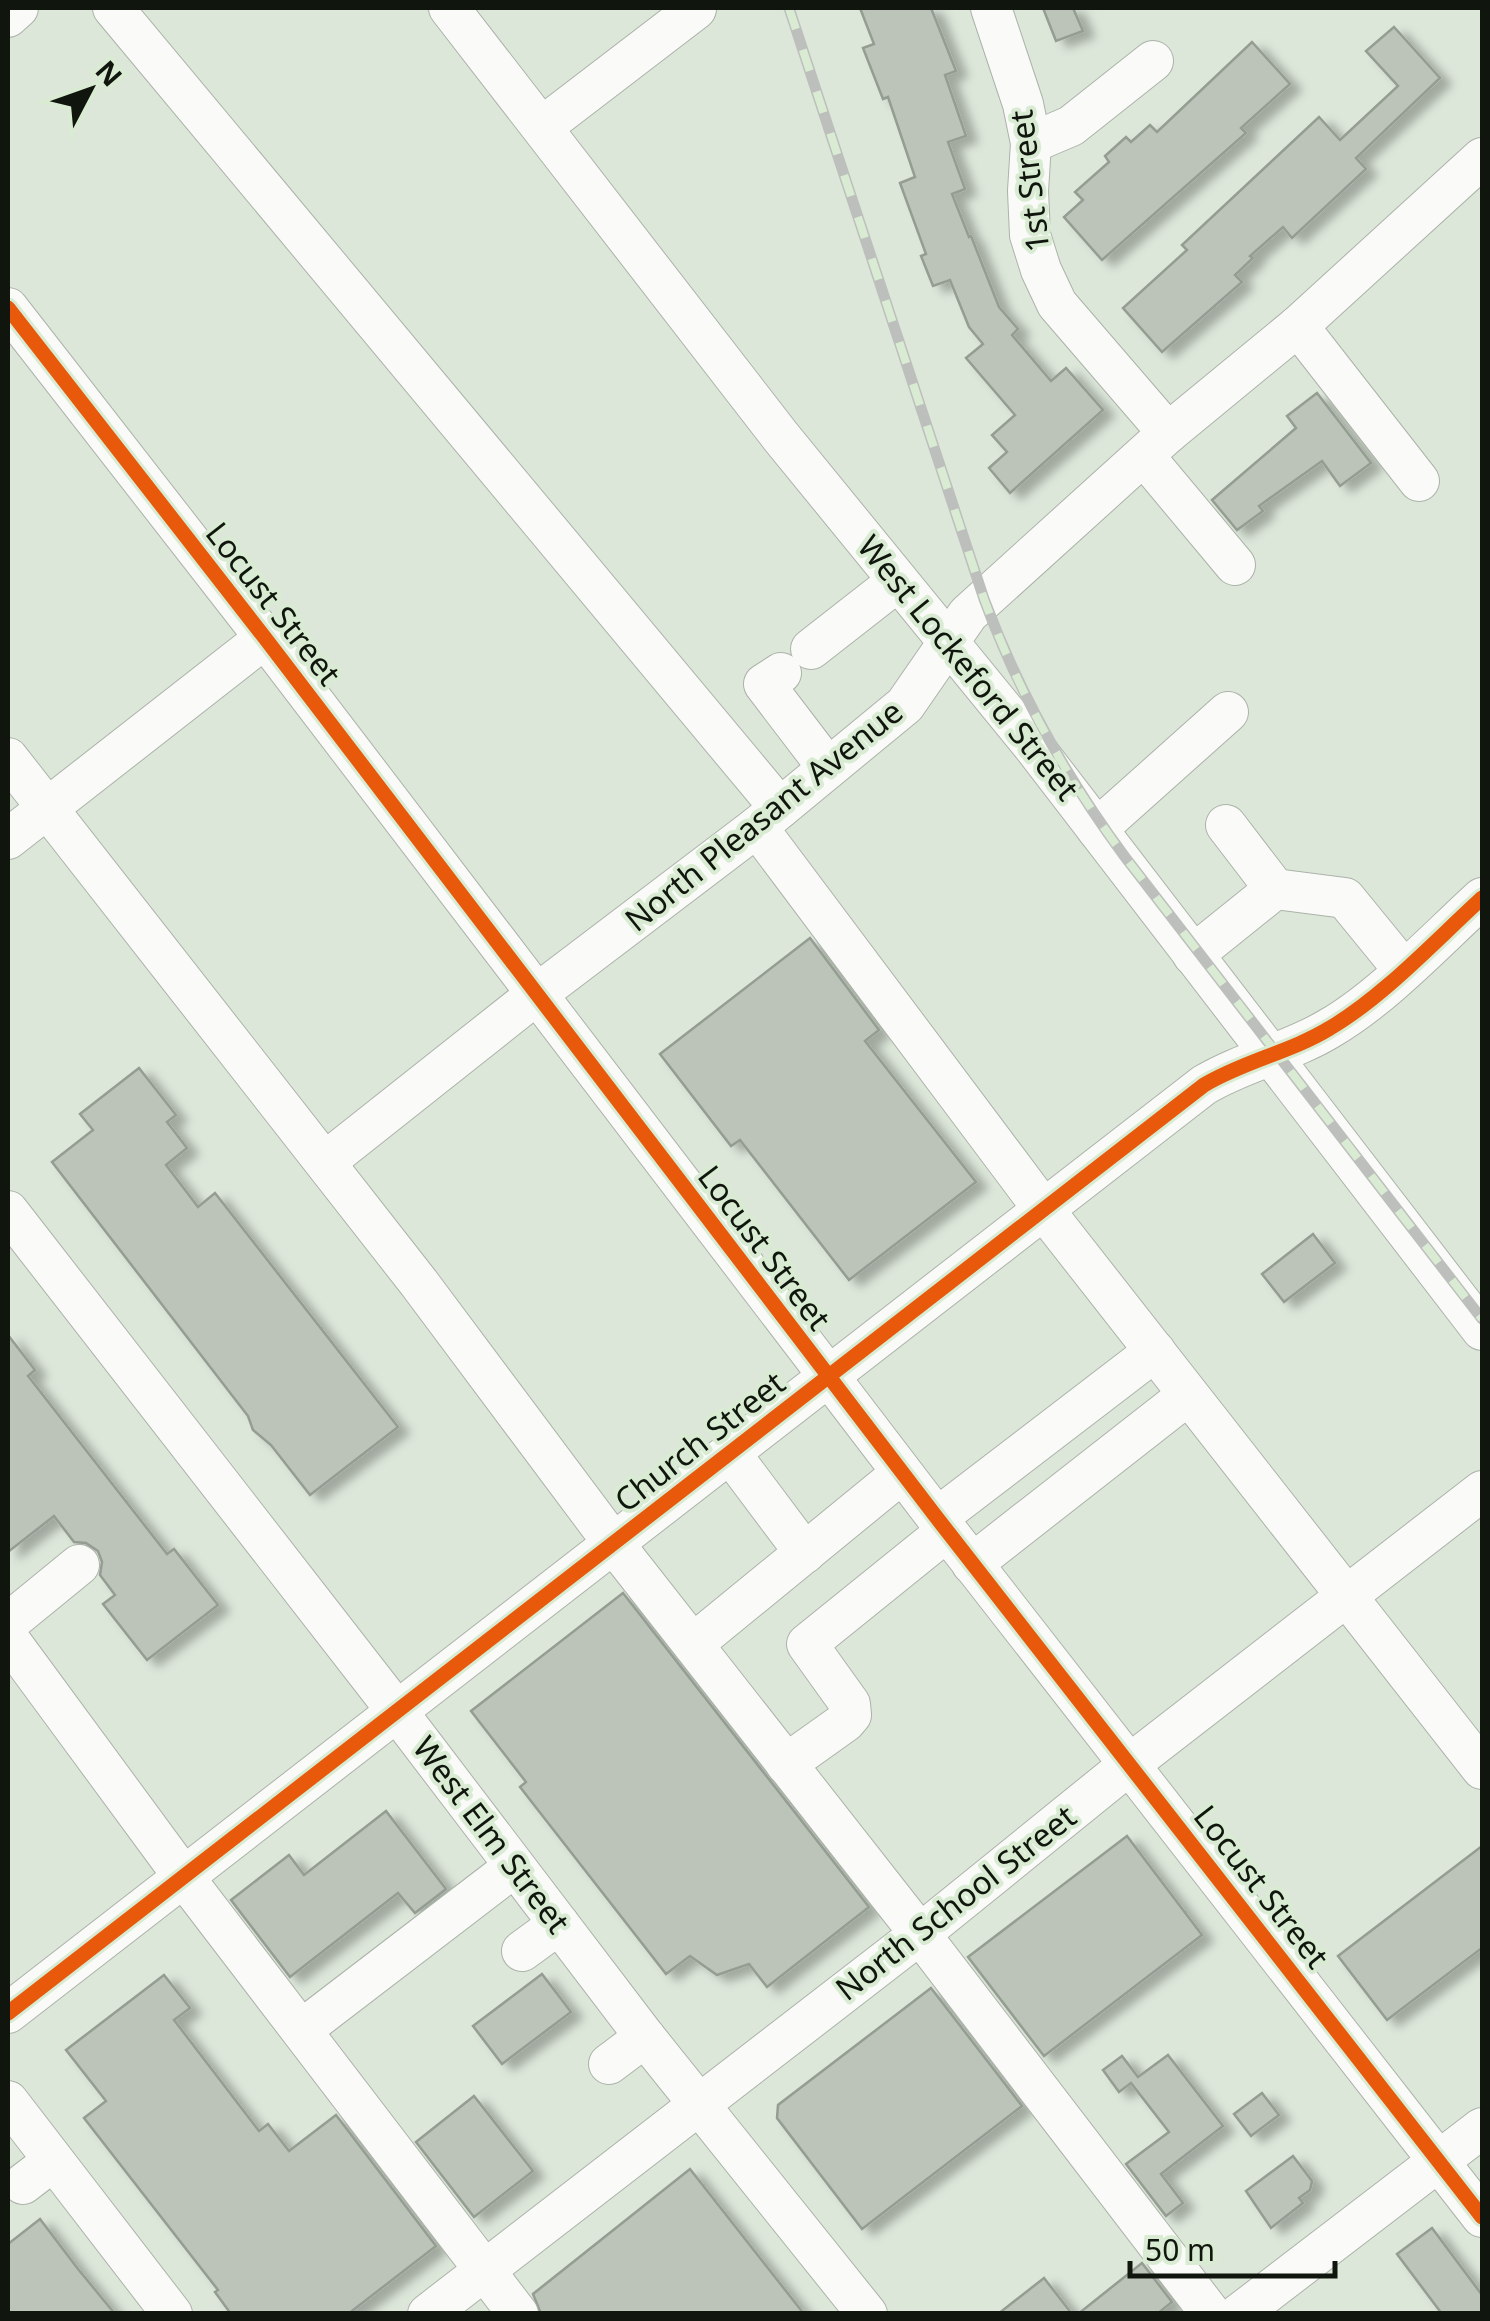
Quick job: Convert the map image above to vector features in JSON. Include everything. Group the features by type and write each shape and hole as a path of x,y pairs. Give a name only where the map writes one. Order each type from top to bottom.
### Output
{"street":[{"path":"113,8 768,817 1044,1210 1482,1769"},
{"name":"West Lockeford Street","path":"449,8 781,438 1097,829 1482,1330"},
{"path":"542,127 696,8"},
{"name":"1st Street","path":"991,8 1023,104 1031,143 1030,235 1041,270 1057,304 1235,565"},
{"path":"1031,143 1071,126 1152,61"},
{"name":"North Pleasant Avenue","path":"325,1162 768,817 905,705 968,614 1156,445 1298,326 1482,158"},
{"name":"Locust Street","path":"8,308 972,1564 1482,2216"},
{"path":"1298,326 1419,481"},
{"path":"828,768 764,684 898,582"},
{"path":"8,839 265,638"},
{"path":"1097,829 1228,712"},
{"path":"8,758 475,1356 614,1544 1211,2314"},
{"path":"1226,825 1274,889 1345,898 1402,970"},
{"path":"1193,955 1274,889"},
{"name":"Church Street","path":"8,2012 1204,1085 1329,1030 1482,898"},
{"name":"West Elm Street","path":"11,1222 396,1710 859,2311"},
{"path":"786,1764 851,1715 850,1704 807,1644 942,1525 1155,1351"},
{"path":"972,1564 1188,1395"},
{"path":"730,1454 805,1552"},
{"path":"693,1644 902,1473"},
{"name":"North School Street","path":"428,2314 920,1934 1130,1764 1482,1490"},
{"path":"8,1623 78,1566"},
{"path":"8,1638 182,1876 518,2314"},
{"path":"317,2018 514,1867"},
{"path":"522,1952 559,1924"},
{"path":"609,2064 646,2036"},
{"path":"9,2107 38,2173 172,2314"},
{"path":"1239,2314 1482,2128"}],"building":[{"path":"860,8 931,8 956,71 945,75 966,136 948,142 965,189 952,194 969,237 999,307 1018,329 1012,335 1051,381 1066,368 1103,410 1010,493 989,468 1007,452 992,435 1015,415 966,358 983,344 969,327 950,280 933,286 921,256 926,254 900,183 915,177 888,97 883,99 863,48 874,44"},
{"path":"1043,8 1073,8 1083,31 1056,41"},
{"path":"1394,27 1440,78 1356,158 1366,169 1292,238 1283,227 1250,256 1253,258 1235,275 1242,282 1162,352 1123,308 1187,250 1182,245 1319,117 1340,140 1398,86 1366,51"},
{"path":"1252,42 1290,84 1241,128 1246,133 1102,260 1064,217 1083,200 1075,192 1109,162 1105,156 1126,137 1131,142 1150,125 1157,132"},
{"path":"1317,393 1371,463 1340,486 1322,461 1259,506 1263,511 1237,530 1212,500 1296,428 1287,416"},
{"path":"810,938 879,1030 865,1041 976,1182 849,1280 740,1140 731,1146 660,1054"},
{"path":"139,1068 176,1115 167,1122 187,1148 166,1165 198,1207 215,1193 398,1427 310,1495 271,1445 253,1430 248,1416 52,1162 93,1130 80,1114"},
{"path":"1313,1234 1335,1263 1284,1302 1262,1274"},
{"path":"8,1335 35,1370 28,1376 167,1554 174,1549 218,1605 147,1660 103,1604 115,1595 100,1575 102,1562 98,1551 86,1543 74,1542 54,1516 8,1552"},
{"path":"623,1593 869,1907 767,1987 749,1964 717,1975 690,1956 666,1974 520,1787 526,1782 471,1711"},
{"path":"386,1811 446,1889 415,1913 398,1893 290,1977 231,1900 289,1855 304,1875"},
{"path":"1127,1836 1202,1935 1044,2056 968,1957"},
{"path":"1482,1846 1482,1948 1387,2020 1338,1956"},
{"path":"542,1974 571,2012 502,2064 473,2026"},
{"path":"164,1975 190,2008 174,2020 259,2131 268,2124 289,2151 336,2115 436,2246 348,2314 231,2314 215,2292 218,2290 84,2118 106,2101 66,2050"},
{"path":"931,1988 1022,2106 862,2229 777,2118 778,2105"},
{"path":"1168,2055 1223,2126 1161,2174 1183,2203 1166,2216 1126,2164 1169,2132 1131,2083 1119,2092 1103,2070 1122,2056 1138,2077"},
{"path":"1262,2093 1279,2115 1251,2136 1234,2114"},
{"path":"474,2096 533,2171 474,2217 416,2142"},
{"path":"1293,2156 1312,2181 1310,2190 1299,2198 1303,2203 1271,2228 1246,2191"},
{"path":"690,2169 804,2314 541,2314 533,2294"},
{"path":"40,2219 115,2314 8,2314 8,2244"},
{"path":"1432,2228 1482,2295 1482,2314 1442,2314 1397,2254"},
{"path":"1142,2263 1172,2302 1157,2314 1078,2314"},
{"path":"1044,2278 1072,2314 998,2314"}],"railway":[{"path":"789,8 984,599 1012,668 1045,733 1125,857 1482,1319"}],"cycle path":[{"path":"8,308 937,1518 1482,2217"},
{"path":"8,2013 1204,1085 1315,1036 1350,1015 1482,898"}]}
